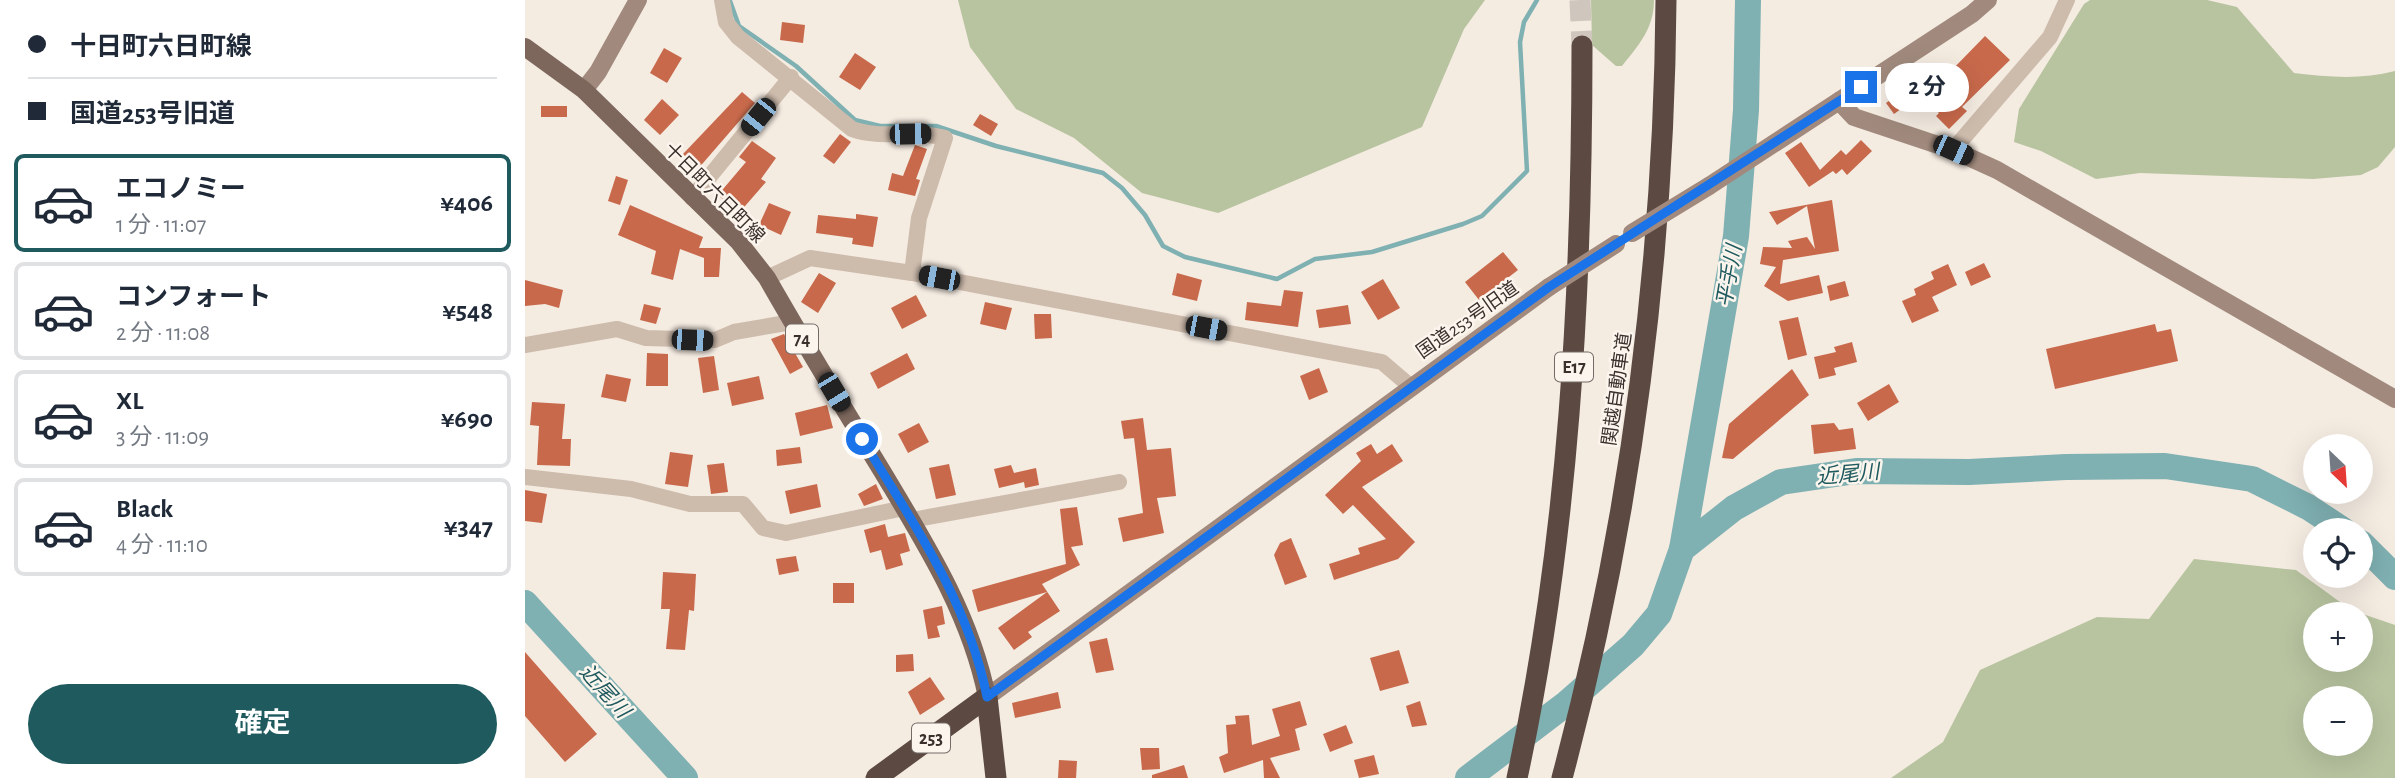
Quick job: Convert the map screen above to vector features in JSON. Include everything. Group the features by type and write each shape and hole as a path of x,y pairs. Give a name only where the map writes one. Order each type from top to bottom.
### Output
{"highway":[{"name":"関越自動車道","path":"1562,778 1596,635 1626,479 1645,351 1661,184 1666,0"},
{"name":"E17","path":"1519,771 1554,555 1574,363 1581,197 1582,47"},
{"name":"253","path":"876,778 987,697"},
{"path":"987,697 996,778"}],"main road":[{"name":"十日町六日町線","path":"525,47 584,90 738,241 767,278 937,560 968,628 980,663 987,697"}],"street":[{"path":"584,90 598,72 638,0"},
{"path":"722,0 726,22 738,37 791,77 852,129 869,135 931,134 945,138 919,218 912,273"},
{"name":"国道253号旧道","path":"987,697 1549,287 1839,102 1988,0"},
{"path":"1953,150 2050,37 2067,0"},
{"path":"692,198 791,77"},
{"path":"1839,102 1854,117 1953,150 1997,170 2395,400"},
{"path":"767,278 810,258 912,273 1382,362 1410,386"},
{"path":"525,345 617,329 646,338 715,340 734,332 792,322"},
{"path":"525,477 631,489 690,504 743,504 763,528 786,533 1119,482"}],"green space":[{"path":"958,0 1485,0 1464,29 1422,127 1218,213 1142,193 1074,138 1016,109 970,47"},
{"path":"1591,0 1654,0 1648,28 1622,66 1616,66 1592,45"},
{"path":"2090,0 2207,0 2237,7 2294,73 2357,77 2395,71 2395,147 2378,167 2361,175 2313,179 2140,173 2096,179 2041,151 2014,142 2019,109 2084,4"},
{"path":"2194,559 2296,570 2303,575 2303,588 2321,588 2340,602 2303,602 2303,672 2373,672 2373,618 2395,625 2395,778 1891,778 1943,742 1980,670 2097,617 2149,619"}],"building":[{"path":"782,22 805,25 803,43 780,40"},
{"path":"1985,36 2010,60 1962,107 1967,111 1949,129 1936,116 1939,113 1928,102 1952,78 1948,74"},
{"path":"664,48 682,58 667,83 650,73"},
{"path":"855,53 876,67 860,90 839,77"},
{"path":"1915,82 1923,93 1894,114 1886,103"},
{"path":"742,92 755,103 697,170 683,154"},
{"path":"662,99 679,115 660,135 644,120"},
{"path":"541,106 567,106 567,117 541,117"},
{"path":"980,114 998,124 991,136 973,125"},
{"path":"840,134 851,142 834,164 823,156"},
{"path":"1861,140 1872,151 1847,175 1842,169 1836,174 1833,171 1809,187 1785,153 1801,142 1820,170 1841,150 1846,155"},
{"path":"752,141 776,158 761,179 766,182 739,213 718,195 746,162 739,157"},
{"path":"915,145 927,149 916,179 920,180 915,196 888,190 892,173 903,176"},
{"path":"616,176 628,180 620,205 608,201"},
{"path":"1832,200 1839,251 1783,260 1780,284 1819,275 1823,293 1788,301 1764,286 1776,267 1760,264 1763,247 1792,248 1788,241 1807,237 1815,249 1807,206 1777,225 1769,212"},
{"path":"769,203 791,212 781,235 759,225"},
{"path":"630,205 703,237 699,248 721,248 719,277 704,277 704,258 680,249 673,280 651,274 656,251 618,235"},
{"path":"856,214 878,217 873,247 852,244 853,238 816,233 818,215 856,219"},
{"path":"1503,252 1518,270 1479,300 1465,282"},
{"path":"1984,263 1991,277 1971,286 1965,272"},
{"path":"1948,264 1957,285 1932,297 1939,311 1912,323 1902,301 1916,295 1914,289 1934,279 1931,272"},
{"path":"819,273 836,283 818,313 801,302"},
{"path":"1177,273 1202,280 1197,301 1172,295"},
{"path":"1383,279 1400,308 1378,320 1361,292"},
{"path":"525,280 563,290 559,308 545,304 525,306"},
{"path":"1845,281 1849,296 1830,301 1827,286"},
{"path":"1284,290 1303,292 1298,327 1245,320 1247,302 1281,306"},
{"path":"916,295 927,316 902,329 891,308"},
{"path":"985,302 1012,308 1006,330 980,324"},
{"path":"644,304 661,308 656,324 640,320"},
{"path":"1348,305 1351,324 1319,328 1316,310"},
{"path":"1034,314 1051,314 1052,338 1035,339"},
{"path":"1798,317 1807,355 1788,360 1779,321"},
{"path":"2155,324 2157,332 2171,329 2178,361 2055,389 2046,349"},
{"path":"784,334 803,367 790,374 771,339"},
{"path":"1852,342 1857,362 1834,368 1836,375 1819,379 1814,357 1836,352 1834,347"},
{"path":"647,353 668,354 668,386 646,386"},
{"path":"907,353 915,369 878,389 870,373"},
{"path":"714,356 719,390 703,393 698,358"},
{"path":"1319,368 1328,392 1309,400 1300,376"},
{"path":"1792,369 1809,395 1733,459 1722,458 1729,424"},
{"path":"606,374 631,379 626,402 601,397"},
{"path":"759,376 764,399 732,406 727,383"},
{"path":"1889,384 1899,402 1868,421 1857,403"},
{"path":"532,402 565,404 562,439 571,439 570,466 537,465 539,426 530,425"},
{"path":"827,405 833,428 800,436 795,413"},
{"path":"1143,418 1147,450 1171,448 1176,496 1157,498 1164,533 1123,542 1118,518 1143,513 1134,438 1124,439 1121,421"},
{"path":"919,423 929,442 908,453 898,434"},
{"path":"1834,423 1839,430 1853,428 1856,449 1814,454 1811,425"},
{"path":"1371,444 1377,454 1392,444 1403,461 1362,487 1415,542 1398,559 1334,580 1329,564 1360,554 1358,548 1386,539 1353,505 1343,514 1325,495 1361,461 1356,453"},
{"path":"800,447 802,463 777,466 776,450"},
{"path":"670,452 693,455 688,487 665,484"},
{"path":"724,463 728,492 711,494 707,465"},
{"path":"949,464 956,495 936,499 929,468"},
{"path":"1011,465 1014,473 1036,468 1039,485 1025,488 1024,482 999,488 994,469"},
{"path":"817,484 821,507 790,514 785,491"},
{"path":"876,484 883,499 864,506 858,494"},
{"path":"525,490 547,494 542,523 525,521"},
{"path":"1077,507 1083,545 1071,547 1080,565 1042,584 1060,611 1028,632 1032,637 1014,650 998,628 1047,592 978,612 972,590 1066,564 1060,509"},
{"path":"885,524 888,537 905,533 910,551 900,554 903,565 886,570 881,550 870,553 864,530"},
{"path":"1291,538 1307,577 1285,585 1274,555 1280,543"},
{"path":"796,556 799,571 779,575 776,559"},
{"path":"663,572 696,574 694,611 689,610 685,650 666,649 670,609 661,609"},
{"path":"833,583 854,583 854,603 833,603"},
{"path":"942,606 945,624 937,626 940,637 928,639 923,610"},
{"path":"1107,638 1114,670 1096,673 1089,642"},
{"path":"1399,650 1409,683 1380,691 1370,658"},
{"path":"525,652 597,734 565,762 525,716"},
{"path":"913,654 914,671 896,672 896,655"},
{"path":"930,677 945,699 920,715 908,692"},
{"path":"1058,692 1061,708 1015,718 1012,703"},
{"path":"1300,701 1307,725 1295,729 1300,750 1270,758 1280,778 1264,778 1263,760 1224,773 1219,757 1228,753 1226,725 1236,724 1235,716 1249,715 1252,745 1280,736 1272,709"},
{"path":"1420,701 1427,725 1412,727 1406,706"},
{"path":"1346,725 1353,743 1330,752 1323,734"},
{"path":"1140,748 1159,748 1160,769 1142,770"},
{"path":"1374,755 1379,774 1359,778 1354,760"},
{"path":"1059,760 1077,761 1076,778 1058,778"},
{"path":"1184,765 1188,778 1152,778 1152,775"}],"waterway":[{"path":"730,1 739,26 796,66 855,120 880,126 936,126 996,146 1103,173 1122,188 1145,215 1163,246 1185,257 1277,279 1315,259 1372,252 1482,216 1527,171 1520,42 1524,22 1537,0"},
{"name":"平手川","path":"1682,549 1736,236 1746,110 1748,0"},
{"name":"近尾川","path":"1468,778 1567,703 1633,645 1659,614 1682,549 1734,508 1781,482 1856,471 1969,472 2165,466 2252,479 2325,518"},
{"name":"近尾川","path":"2373,555 2395,577"},
{"name":"近尾川","path":"525,603 685,778"}],"tunnel":[{"path":"1580,0 1582,46"}],"route":[{"path":"862,439 937,560 968,628 980,663 987,697 1549,287 1861,87"}]}
